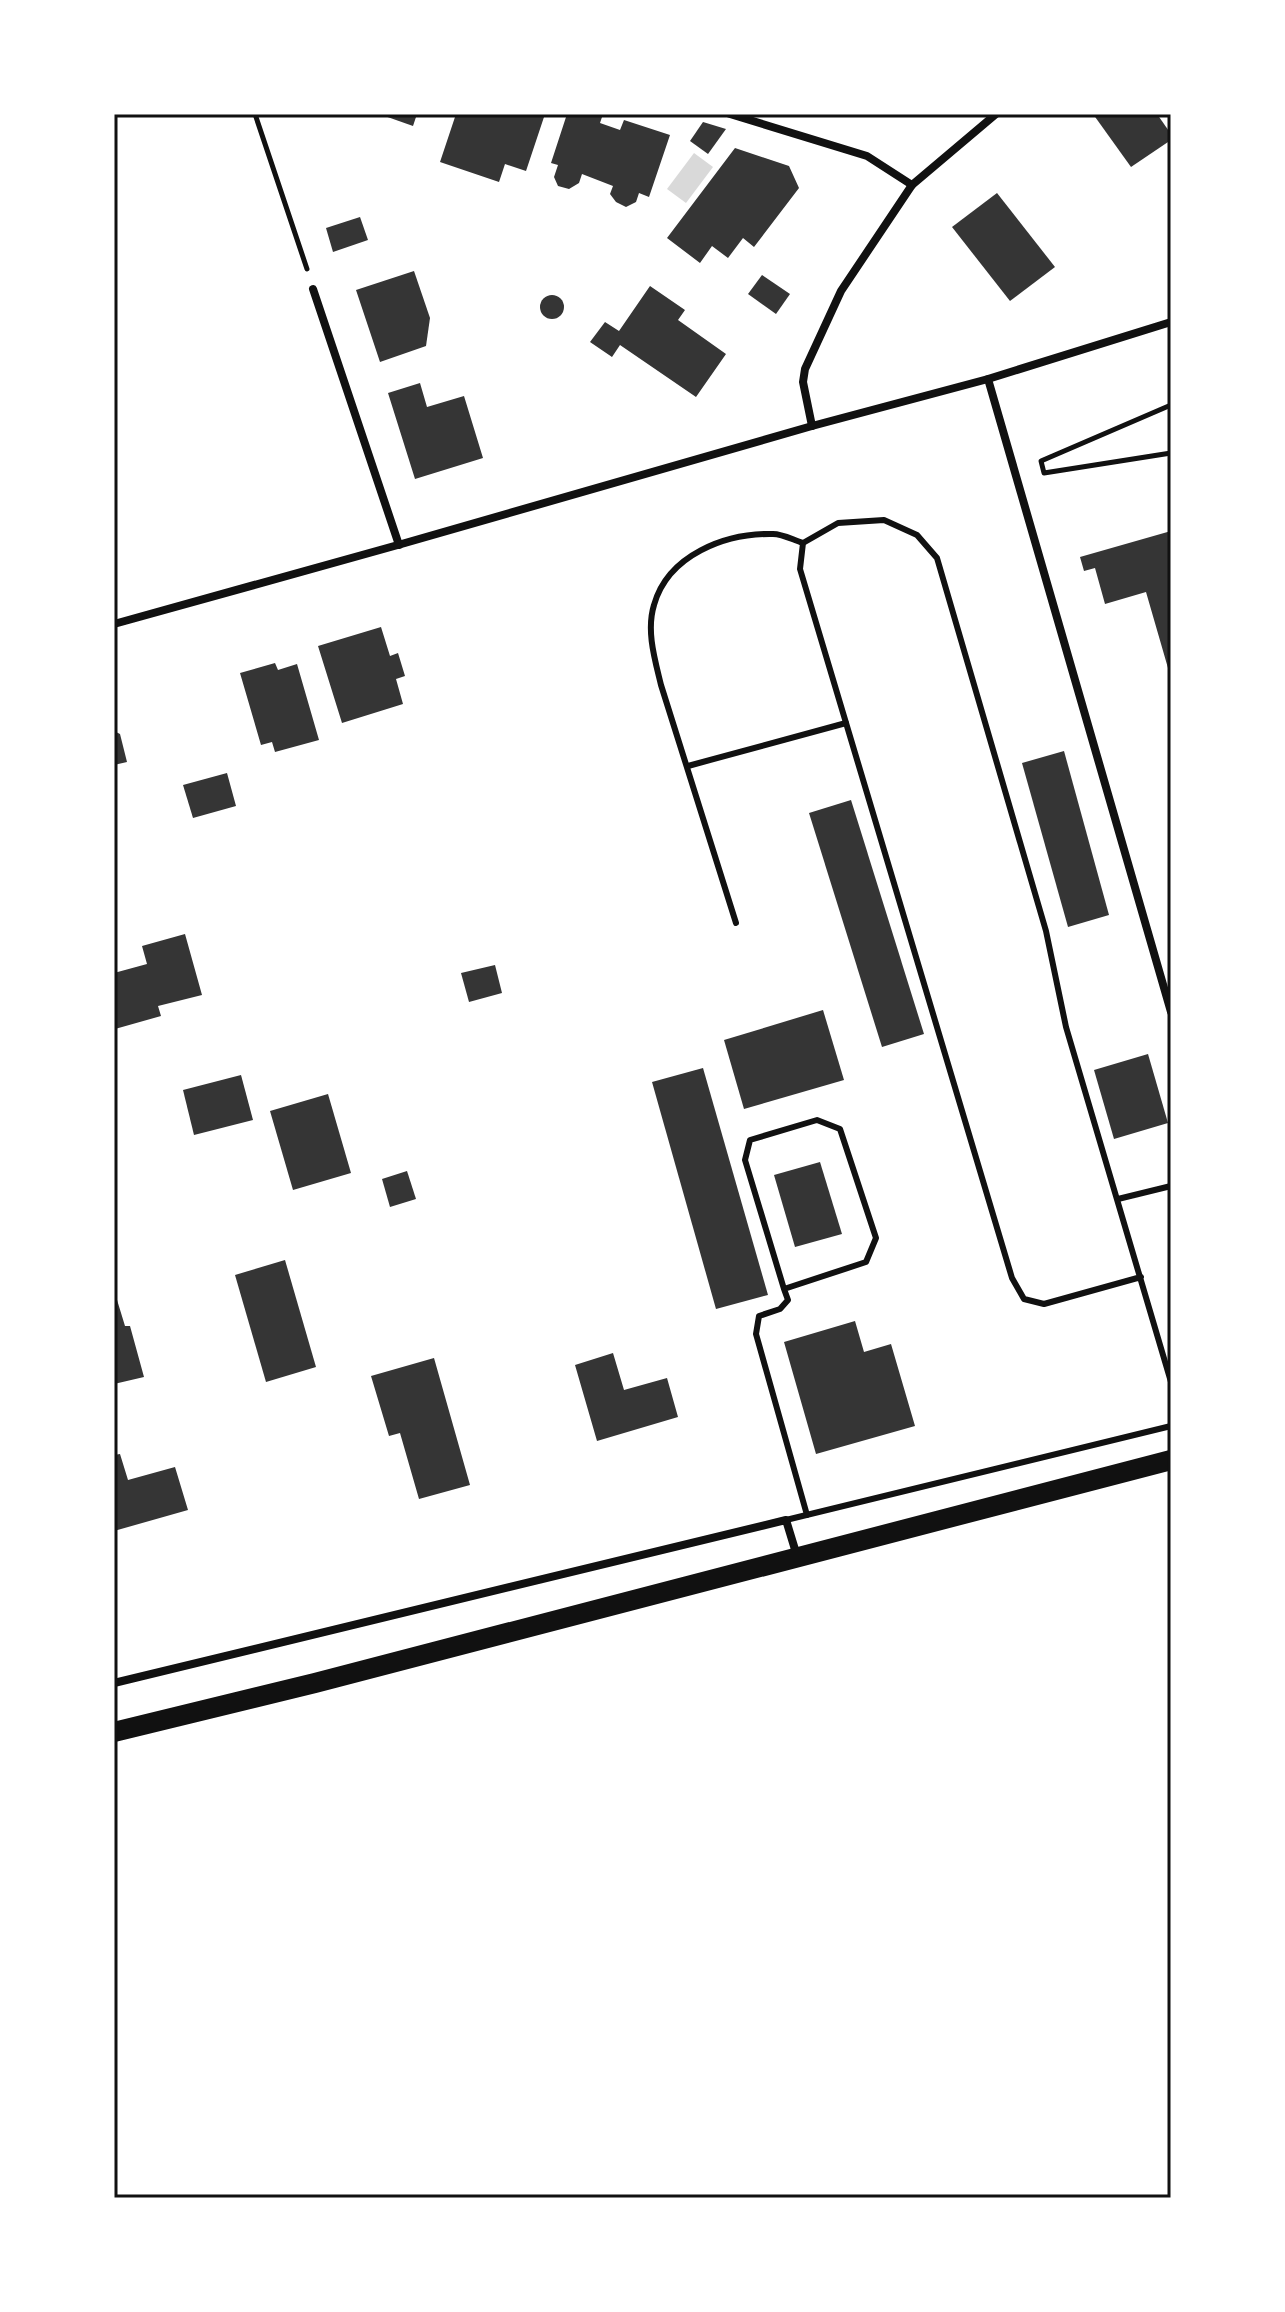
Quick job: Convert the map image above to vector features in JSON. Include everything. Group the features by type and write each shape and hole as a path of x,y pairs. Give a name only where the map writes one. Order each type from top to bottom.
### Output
{"main road":[{"path":"114,1732 315,1683 1171,1460"}],"street":[{"path":"730,114 867,156 912,185"},
{"path":"812,426 803,382 805,369 841,291 912,185 996,114"},
{"path":"313,289 399,545"},
{"path":"114,624 988,379 1171,322"},
{"path":"988,379 1171,1012"},
{"path":"114,1683 786,1520 797,1557"}],"lane":[{"path":"736,923 661,685 651,645 653,606 669,574 691,555 736,537 776,534 803,543 838,523 884,520 917,535 937,558 1046,931 1066,1027 1171,1382"},
{"path":"803,543 800,569 1012,1278 1024,1299 1044,1304 1141,1277"},
{"path":"688,766 846,723"},
{"path":"784,1289 866,1262 876,1238 840,1129 817,1120 750,1140 745,1160 784,1289 788,1300 780,1309 759,1316 756,1334 807,1515"},
{"path":"1118,1199 1171,1186"},
{"path":"786,1520 1171,1426"}],"path":[{"path":"255,114 313,289"},
{"path":"1171,405 1041,461 1044,473 1171,453"}],"shaded area":[{"path":"694,153 713,167 686,203 667,189"}],"building":[{"path":"379,114 417,114 413,126"},
{"path":"456,114 545,114 526,171 505,164 499,182 440,162"},
{"path":"567,114 603,114 600,123 620,130 624,120 670,135 649,197 639,193 636,202 626,207 616,202 610,194 613,186 582,174 579,183 569,189 558,186 554,177 558,165 551,163"},
{"path":"1093,114 1157,114 1171,134 1171,140 1131,167"},
{"path":"703,122 726,129 708,154 690,141"},
{"path":"735,148 789,166 799,188 754,247 743,238 728,258 712,246 700,263 667,238"},
{"path":"997,193 1055,267 1010,301 952,227"},
{"path":"360,217 368,240 333,252 326,228"},
{"path":"414,271 430,318 426,346 380,362 356,290"},
{"path":"762,275 790,294 776,314 748,294"},
{"path":"650,286 685,310 678,320 726,354 696,397 620,345 612,357 590,342 605,322 619,331"},
{"path":"552,295 563,302 564,307 557,318 552,319 541,312 540,307 547,296"},
{"path":"420,383 427,407 464,396 483,458 415,479 388,393"},
{"path":"1171,531 1170,675 1146,592 1105,604 1095,568 1084,571 1080,557"},
{"path":"381,627 390,656 398,653 405,676 396,679 403,704 342,723 318,646"},
{"path":"275,663 278,670 297,664 319,740 275,752 272,742 261,745 240,673"},
{"path":"114,731 120,734 127,762 114,765"},
{"path":"1064,751 1109,915 1068,927 1022,763"},
{"path":"227,773 236,806 193,818 183,785"},
{"path":"851,800 924,1034 882,1047 809,813"},
{"path":"185,934 202,995 158,1006 161,1016 115,1029 114,973 147,964 142,946"},
{"path":"495,965 502,993 469,1002 461,973"},
{"path":"823,1010 844,1080 744,1109 724,1040"},
{"path":"1148,1054 1168,1123 1114,1139 1094,1070"},
{"path":"703,1068 768,1295 716,1309 652,1082"},
{"path":"241,1075 253,1120 194,1135 183,1090"},
{"path":"328,1094 351,1173 293,1190 270,1111"},
{"path":"820,1162 842,1234 795,1247 774,1175"},
{"path":"407,1171 416,1199 390,1207 382,1179"},
{"path":"285,1260 316,1367 266,1382 235,1275"},
{"path":"114,1290 125,1326 130,1326 144,1377 114,1384"},
{"path":"855,1321 864,1352 891,1344 915,1426 816,1454 784,1342"},
{"path":"613,1353 624,1390 667,1378 678,1417 597,1441 575,1365"},
{"path":"434,1358 470,1485 419,1499 400,1433 389,1436 371,1376"},
{"path":"120,1454 128,1480 175,1467 188,1510 114,1531 114,1455"}]}
